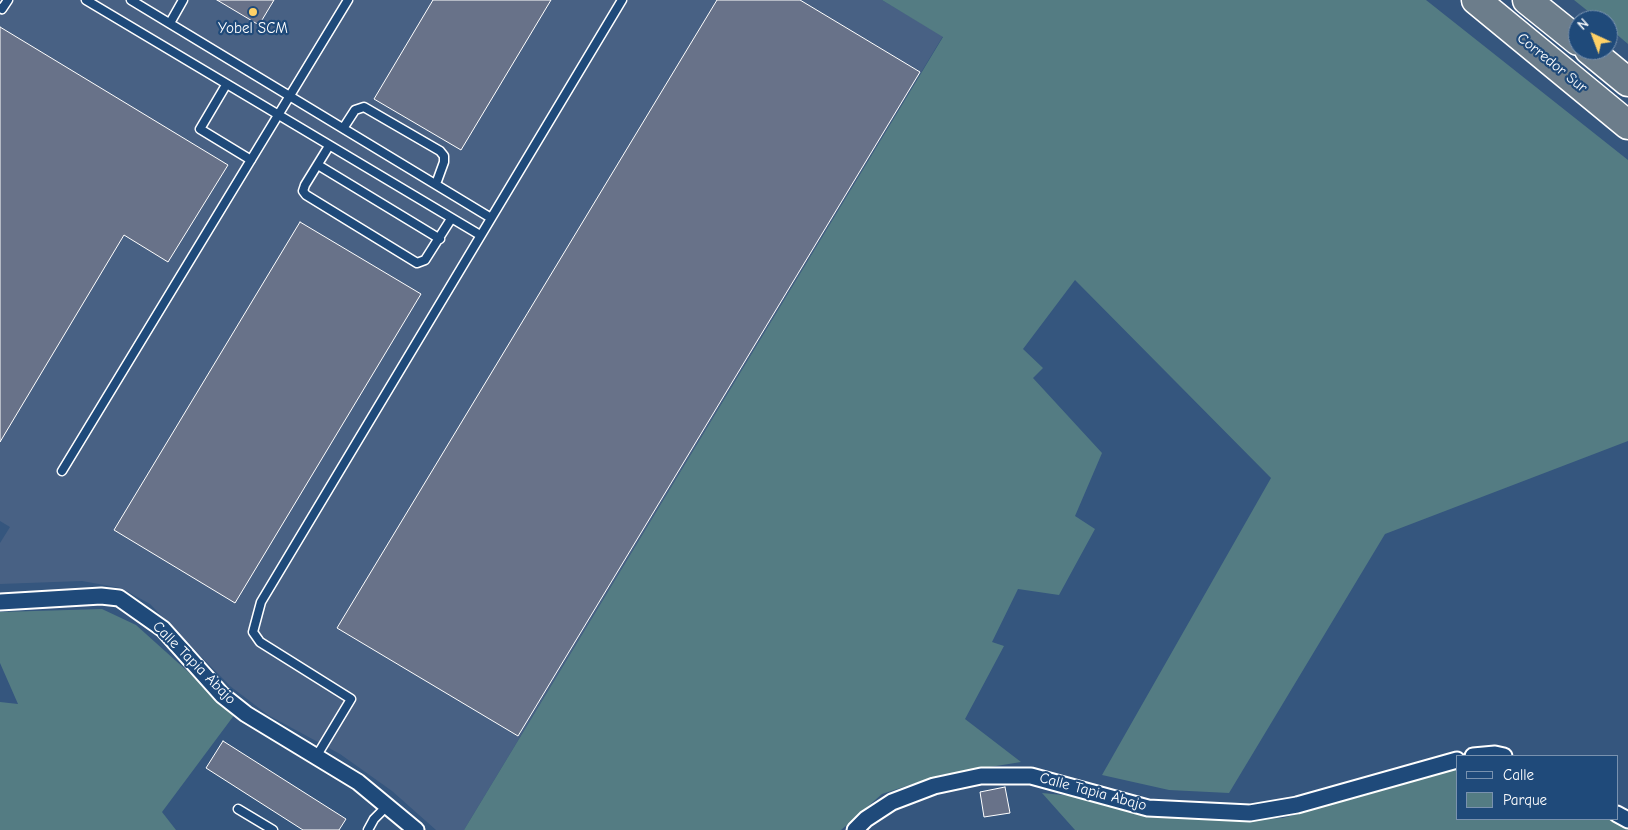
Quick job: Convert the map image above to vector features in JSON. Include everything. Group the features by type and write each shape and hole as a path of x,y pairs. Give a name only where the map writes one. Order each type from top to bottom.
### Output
{"highway":[{"name":"Corredor Sur","path":"1476,0 1628,125"},
{"path":"1527,0 1568,34"},
{"path":"1601,60 1628,82"}],"street":[{"name":"Calle Tapia Abajo","path":"0,602 101,596 119,598 163,629 222,695 240,709 358,782 416,830"},
{"path":"1484,755 1500,755"},
{"name":"Calle Tapia Abajo","path":"855,830 866,819 892,802 934,786 981,776 1031,776 1148,808 1250,813 1297,805 1456,760"}],"lane":[{"path":"0,8 2,9 8,0"},
{"path":"86,0 278,117 480,236"},
{"path":"131,0 344,127 491,218"},
{"path":"170,23 184,0"},
{"path":"62,471 348,0"},
{"path":"316,757 351,699 260,642 254,632 261,602 622,0"},
{"path":"226,85 200,129 251,160"},
{"path":"344,127 355,110 364,107 440,151 444,156 444,162 436,184"},
{"path":"329,146 303,191 306,195 409,258 421,263 440,239 451,219"},
{"path":"318,164 440,239"},
{"path":"368,830 374,819 387,806"},
{"path":"238,809 273,830"}],"shaded area":[{"path":"0,0 882,0 943,36 464,830 436,830 392,791 340,754 268,715 230,686 150,604 121,588 82,581 0,584 0,543 10,527 0,521"}],"green space":[{"path":"882,0 1426,0 1628,160 1628,441 1385,534 1229,793 1169,790 1102,775 1271,478 1075,280 1023,349 1043,368 1033,378 1102,453 1075,516 1095,529 1059,595 1018,589 992,642 1004,646 965,719 1021,762 940,775 882,794 841,830 464,830 943,37"},
{"path":"1574,0 1628,0 1628,44 1618,36 1618,10 1586,10"},
{"path":"102,609 136,625 235,714 162,812 176,830 0,830 0,702 18,704 0,663 0,612"},
{"path":"1456,769 1456,820 1616,820 1628,825 1628,830 1075,830 1042,793 1073,796 1148,815 1231,820 1283,818"}],"building":[{"name":"Yobel SCM","path":"217,0 274,0 259,25"},
{"path":"433,0 551,0 461,150 374,99"},
{"path":"717,0 800,0 920,72 518,736 337,628"},
{"path":"0,27 228,165 168,262 124,235 0,442"},
{"path":"300,222 421,294 235,603 114,530"},
{"path":"223,741 346,819 339,830 303,830 206,768"},
{"path":"1005,787 1010,813 984,817 980,792"}],"place":[{"name":"Yobel SCM","path":"253,12"}]}
